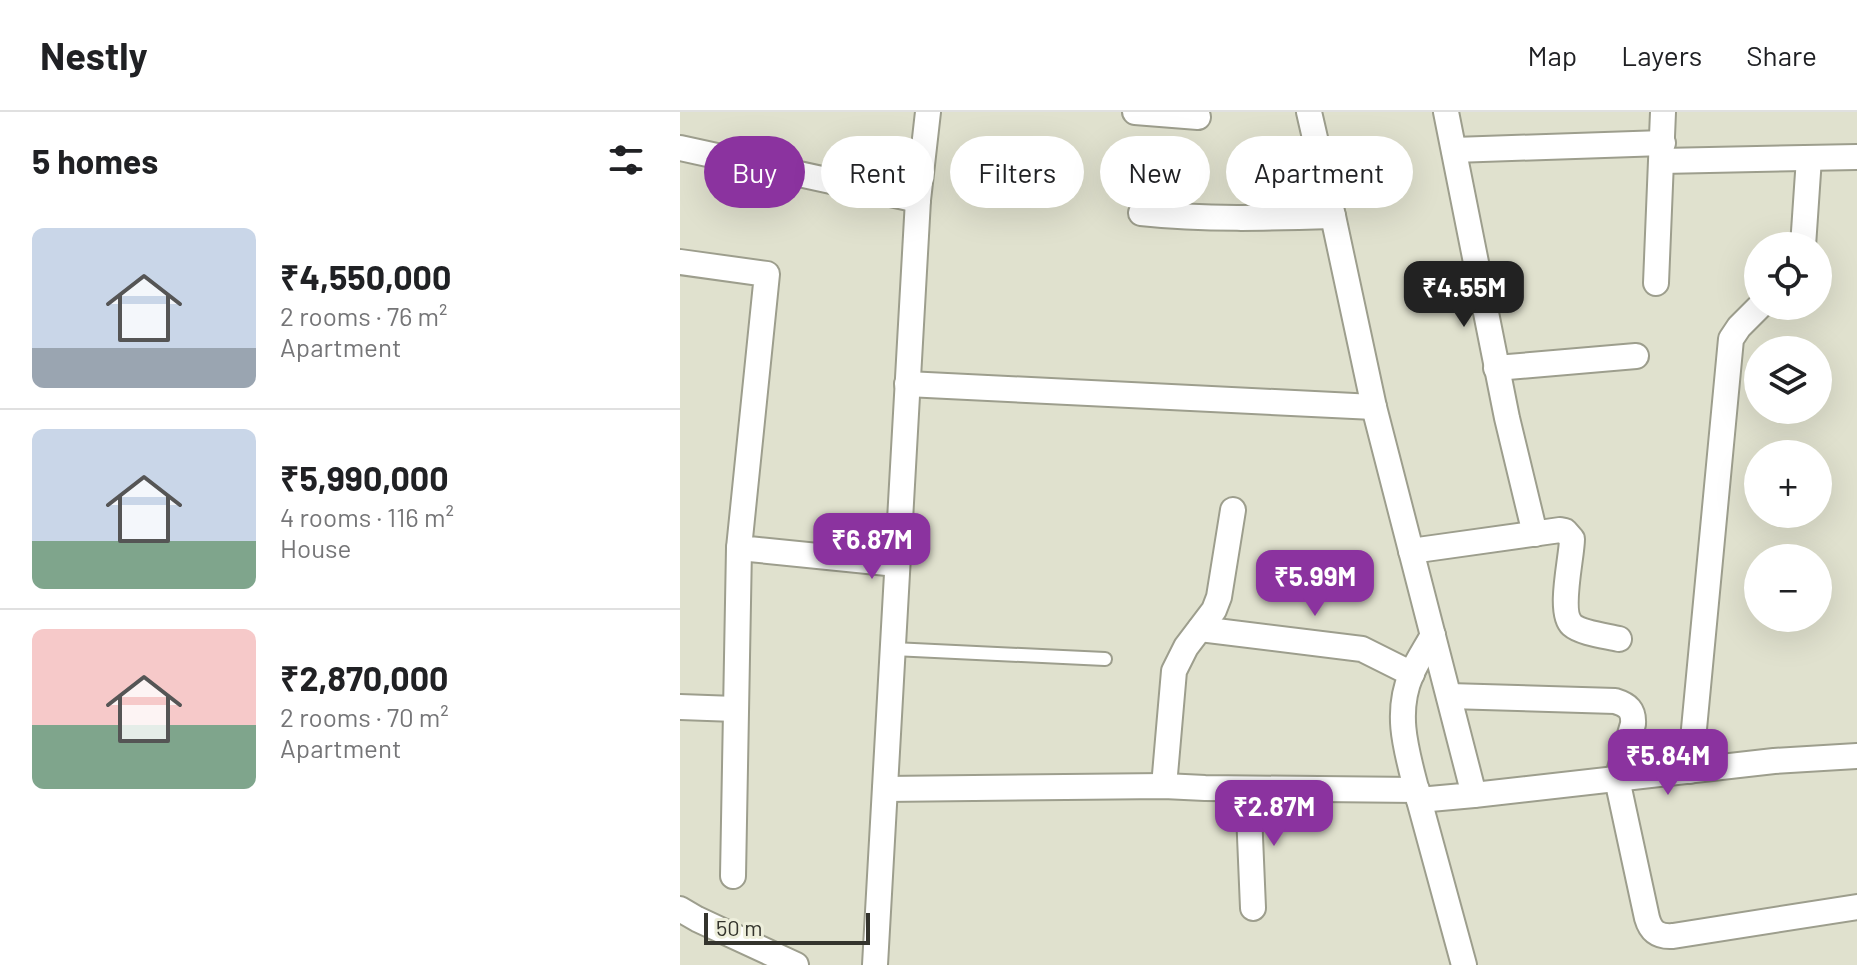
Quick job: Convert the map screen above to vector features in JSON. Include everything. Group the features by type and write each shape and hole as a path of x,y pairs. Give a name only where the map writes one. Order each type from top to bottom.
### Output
{"street":[{"path":"925,136 928,112"},
{"path":"1135,112 1198,117"},
{"path":"1309,112 1374,407 1474,795"},
{"path":"1446,112 1496,368 1535,534"},
{"path":"1656,283 1663,112"},
{"path":"680,148 821,179"},
{"path":"1454,150 1857,157"},
{"path":"1804,232 1809,158"},
{"path":"875,965 918,208"},
{"path":"1141,213 1239,219 1333,216"},
{"path":"680,262 767,274 739,548 733,876"},
{"path":"1690,771 1731,339 1745,320"},
{"path":"1496,368 1636,356"},
{"path":"907,384 1374,407"},
{"path":"1164,786 1174,671 1186,647 1214,610 1219,597 1233,510"},
{"path":"1411,551 1565,531 1572,539 1565,604 1567,619 1580,630 1619,639"},
{"path":"739,548 897,564"},
{"path":"1200,629 1362,649 1412,674"},
{"path":"1433,635 1404,695 1402,729 1464,965"},
{"path":"1449,696 1615,701 1631,709 1633,724 1617,779 1649,926 1658,935 1673,936 1857,907"},
{"path":"680,707 735,709"},
{"path":"885,789 1164,786 1474,795 1774,761 1857,756"},
{"path":"1248,789 1253,908"},
{"path":"682,914 796,965"}],"lane":[{"path":"893,649 1105,659"}]}
